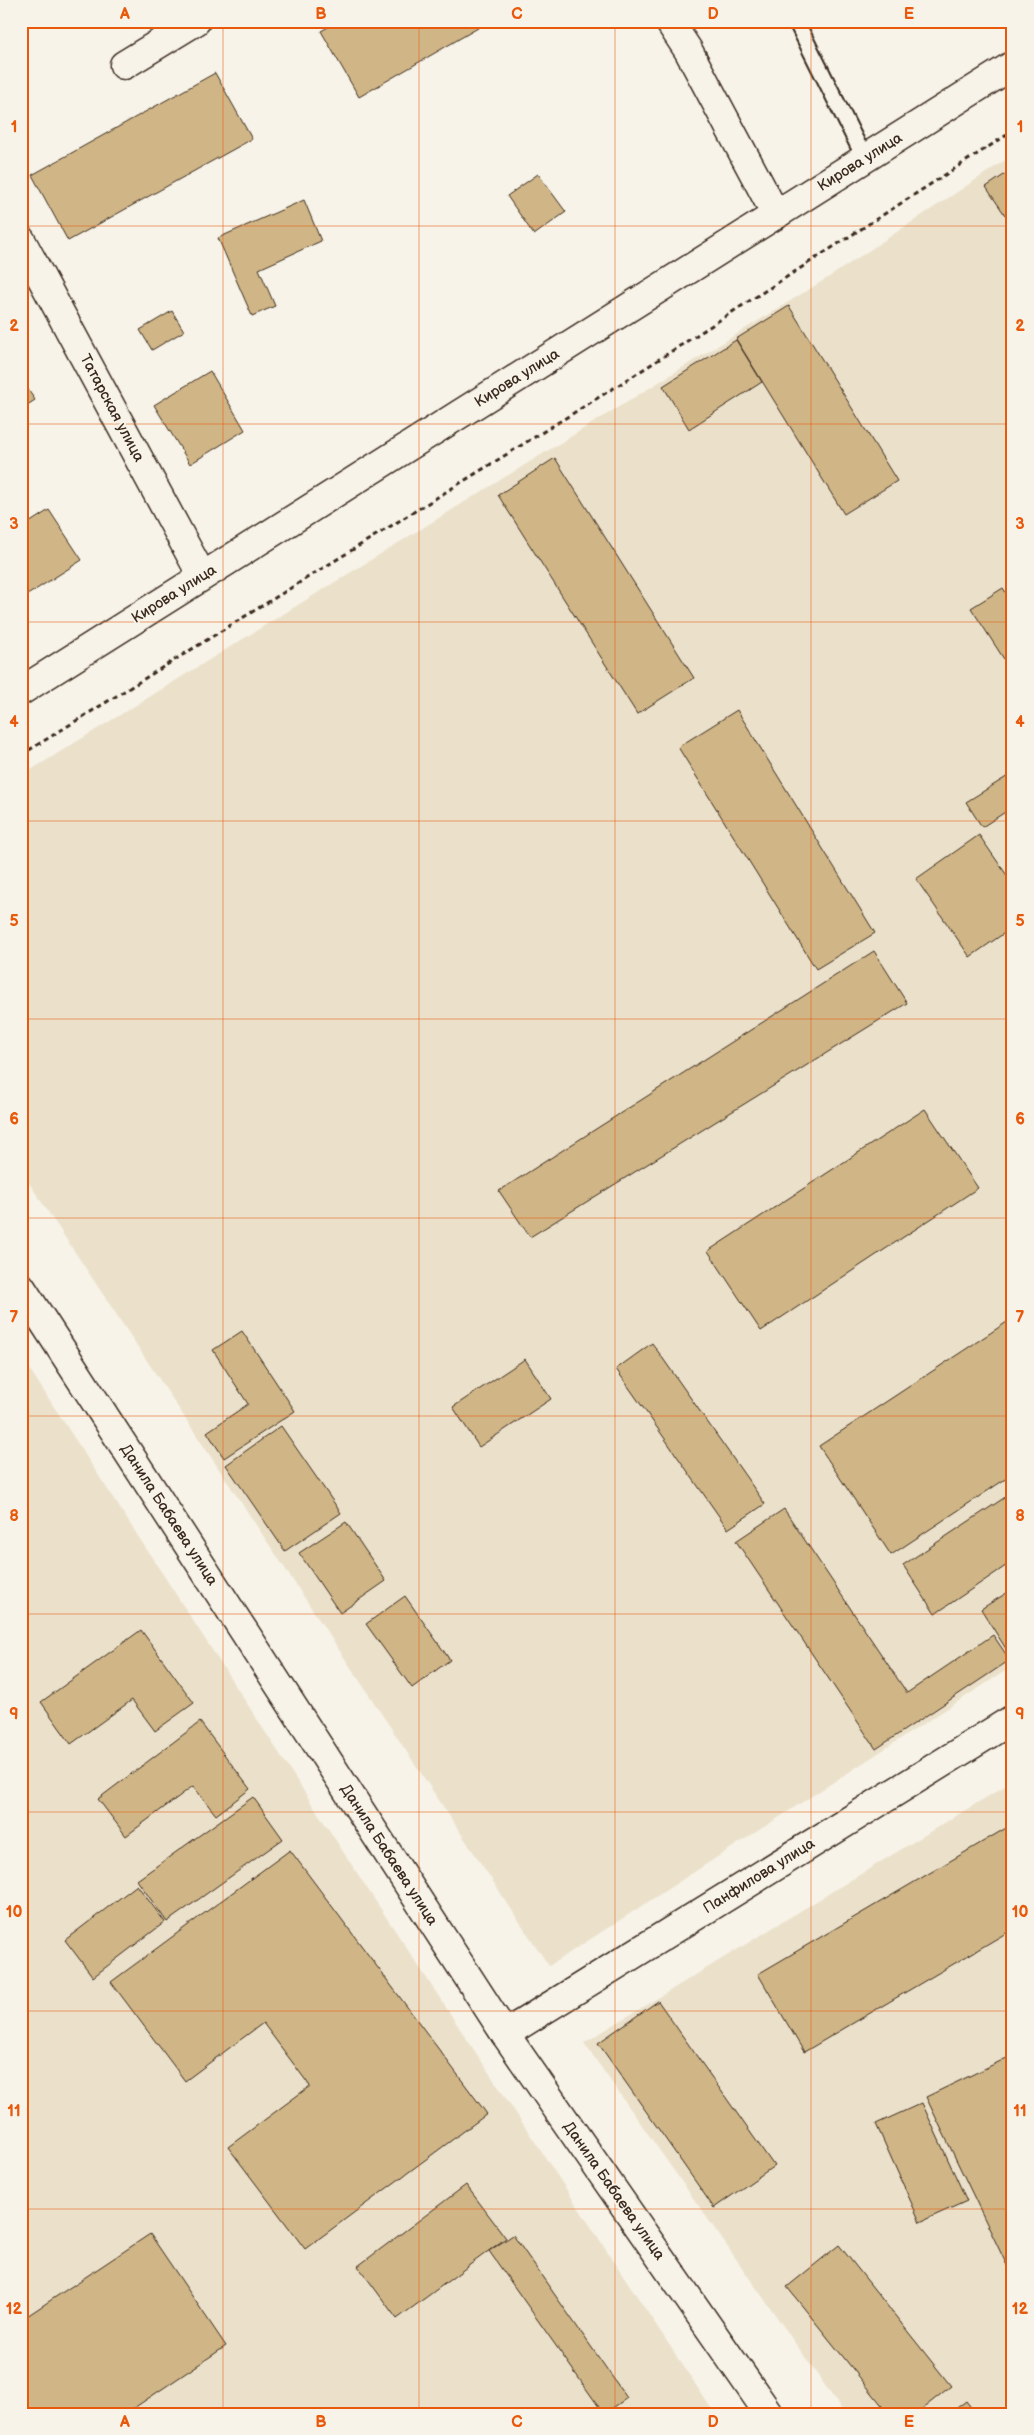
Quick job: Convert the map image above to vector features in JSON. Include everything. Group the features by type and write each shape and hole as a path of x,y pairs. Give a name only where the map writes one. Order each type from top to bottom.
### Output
{"street":[{"path":"124,65 196,21"},
{"path":"669,21 688,50 776,215"},
{"name":"Кирова улица","path":"21,691 1013,65"},
{"name":"Татарская улица","path":"21,240 202,576"},
{"name":"Данила Бабаева улица","path":"21,1287 505,2034 769,2414"},
{"name":"Панфилова улица","path":"505,2034 1013,1719"}],"lane":[{"path":"796,21 865,159"}],"path":[{"path":"21,755 630,378 1013,131"}],"shaded area":[{"path":"1013,155 1013,1666 549,1966 21,1171 21,776 829,277"},
{"path":"21,1356 357,1873 715,2414 21,2414"},
{"path":"1013,1781 1013,2414 845,2414 584,2043"}],"building":[{"path":"339,21 490,21 359,97 321,31"},
{"path":"215,73 252,139 68,241 32,175"},
{"path":"1013,169 1013,210 1005,215 986,187"},
{"path":"538,174 566,212 534,235 507,196"},
{"path":"304,200 321,241 259,269 275,306 252,316 218,238"},
{"path":"789,306 897,481 844,514 736,339"},
{"path":"172,311 184,331 152,350 140,330"},
{"path":"736,340 762,382 689,429 663,386"},
{"path":"210,371 245,430 190,464 154,405"},
{"path":"21,379 35,400 21,409"},
{"path":"555,458 694,678 637,714 498,495"},
{"path":"49,510 82,560 21,599 21,528"},
{"path":"1003,588 1013,604 1013,673 971,608"},
{"path":"737,710 875,933 816,969 678,747"},
{"path":"1013,773 1013,807 982,827 966,802"},
{"path":"979,835 1013,884 1013,927 970,957 916,879"},
{"path":"874,951 907,1003 530,1237 499,1191"},
{"path":"925,1109 978,1188 761,1331 708,1251"},
{"path":"1013,1318 1013,1474 891,1555 819,1446"},
{"path":"242,1331 295,1411 224,1458 207,1432 248,1404 213,1350"},
{"path":"652,1343 765,1504 728,1529 616,1369"},
{"path":"525,1359 551,1399 479,1447 453,1407"},
{"path":"281,1426 341,1513 285,1551 226,1465"},
{"path":"1013,1492 1013,1561 935,1614 903,1565"},
{"path":"784,1509 907,1693 993,1635 1010,1660 876,1749 736,1541"},
{"path":"346,1522 386,1581 340,1613 299,1553"},
{"path":"1013,1589 1013,1660 981,1609"},
{"path":"405,1596 450,1660 412,1688 366,1624"},
{"path":"141,1630 194,1703 155,1731 132,1700 71,1744 41,1702"},
{"path":"200,1722 250,1789 216,1815 193,1786 126,1836 98,1799"},
{"path":"253,1797 283,1839 167,1922 137,1880"},
{"path":"1013,1824 1013,1929 804,2052 758,1974"},
{"path":"290,1850 487,2114 305,2249 228,2147 310,2086 263,2023 185,2081 111,1982"},
{"path":"137,1885 165,1922 93,1977 65,1940"},
{"path":"658,2001 774,2166 714,2208 598,2043"},
{"path":"1013,2055 1013,2278 926,2097"},
{"path":"922,2103 967,2201 920,2222 876,2124"},
{"path":"466,2185 506,2238 397,2319 358,2266"},
{"path":"150,2234 226,2346 125,2414 21,2414 21,2320"},
{"path":"513,2235 627,2398 604,2414 489,2251"},
{"path":"839,2245 951,2386 916,2414 889,2414 787,2287"},
{"path":"966,2401 976,2414 949,2414"}]}
